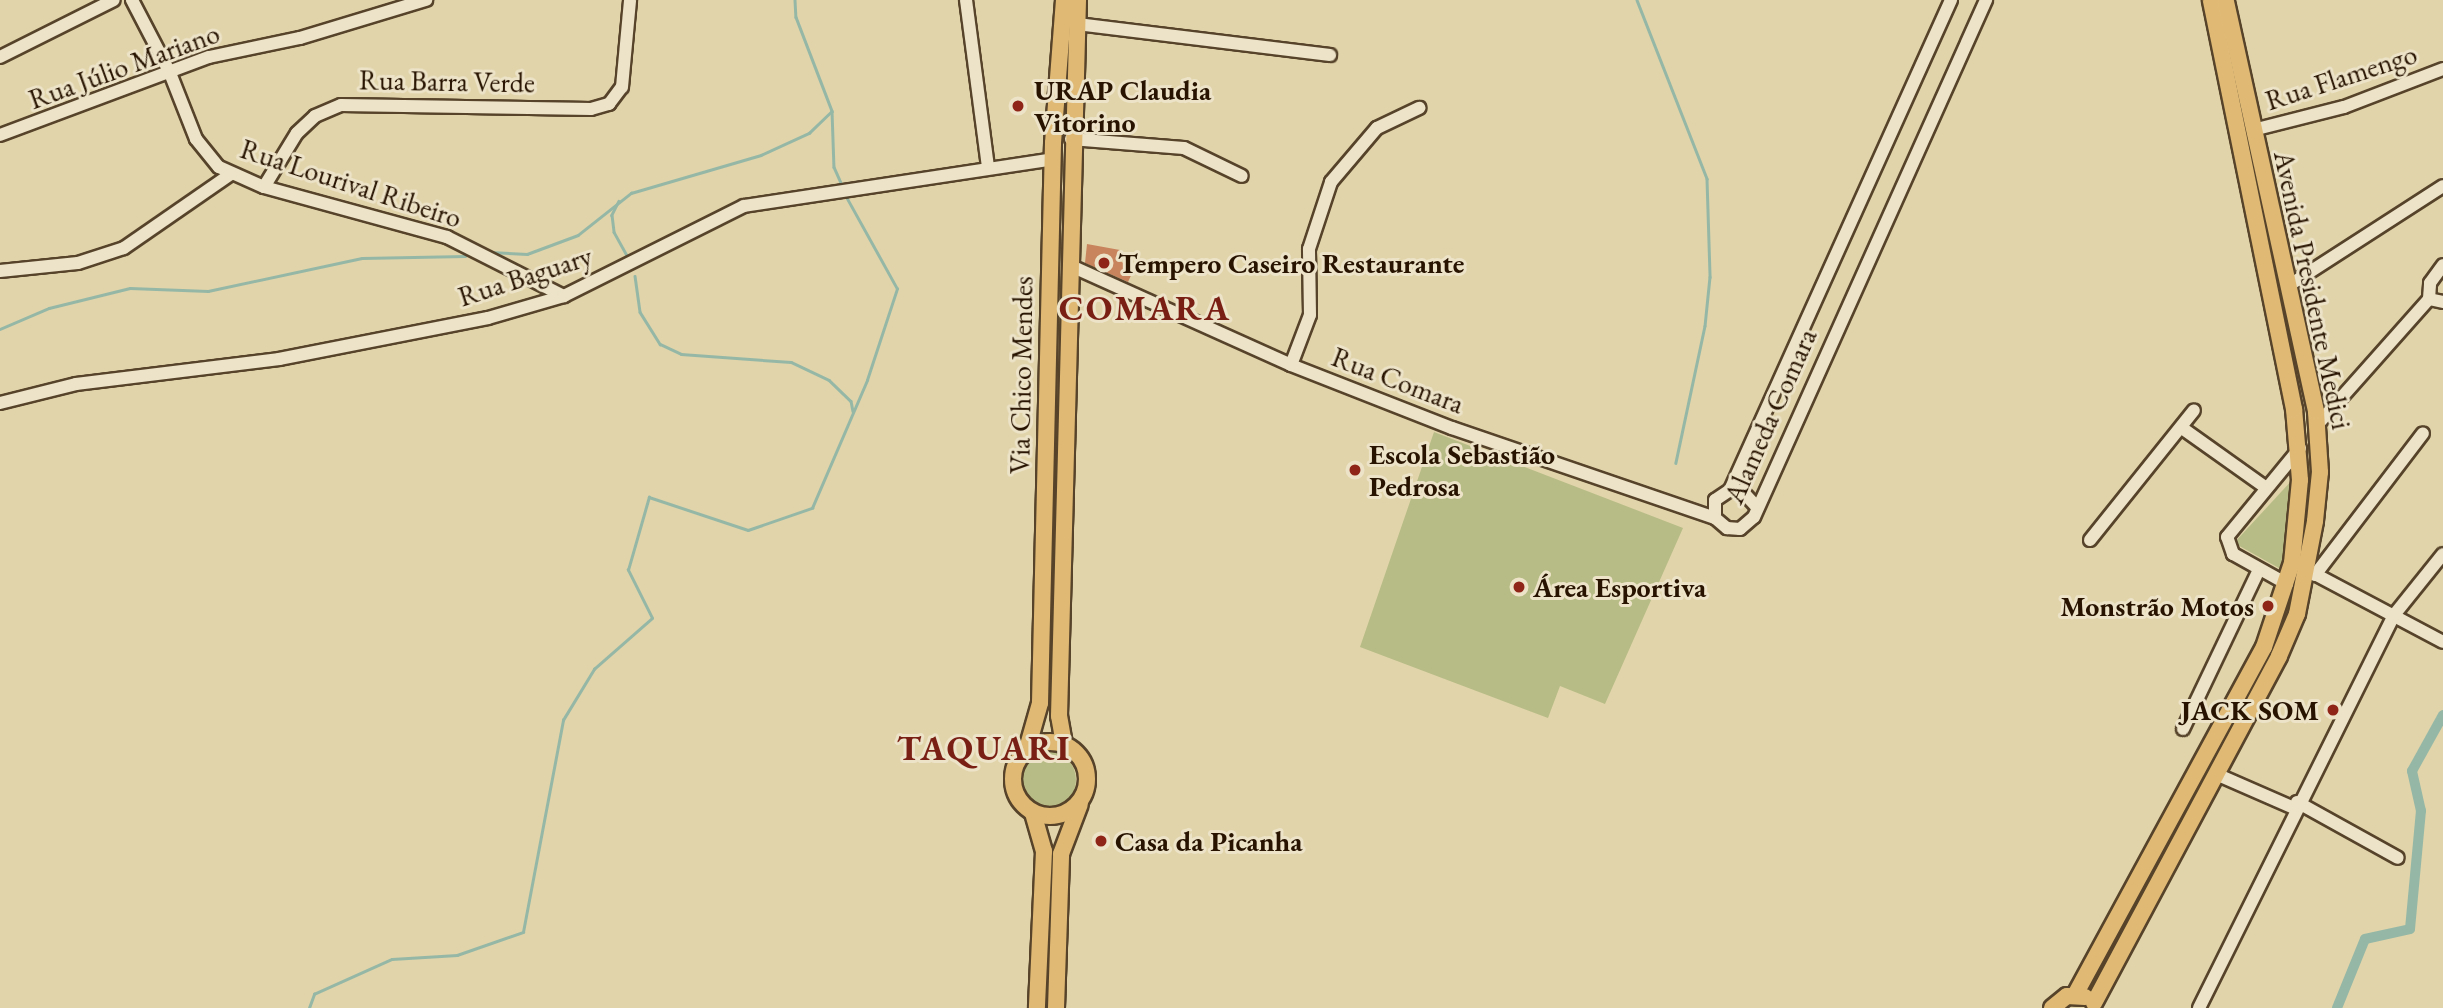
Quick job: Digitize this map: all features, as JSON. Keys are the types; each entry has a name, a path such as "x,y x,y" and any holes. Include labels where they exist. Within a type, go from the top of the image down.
{"main road":[{"name":"Via Chico Mendes","path":"1027,749 1040,703 1053,159 1064,0"},
{"name":"Via Chico Mendes","path":"1064,744 1059,716 1071,267 1071,139 1078,0"},
{"name":"Avenida Presidente Medici","path":"2075,995 2264,647 2287,584 2298,523 2300,448 2211,0"},
{"name":"Avenida Presidente Medici","path":"2095,1006 2279,656 2311,572 2320,472 2318,424 2226,0"},
{"path":"1038,1008 1044,850 1033,813 1014,790 1017,761 1027,749 1039,743 1064,744 1085,765 1084,797 1061,854 1056,1008"},
{"path":"1033,813 1065,814 1084,797"},
{"path":"2052,1008 2075,995 2095,1006"}],"street":[{"path":"0,57 114,0"},
{"name":"Rua Lourival Ribeiro","path":"132,0 170,73 196,139 206,156 231,174 264,187 447,237 564,296"},
{"name":"Rua Júlio Mariano","path":"0,135 209,57 300,38 426,0"},
{"name":"Rua Barra Verde","path":"264,187 297,133 314,116 341,105 584,109 603,107 620,94 629,0"},
{"path":"966,0 988,167"},
{"name":"Alameda Comara","path":"1951,0 1730,490 1716,500 1715,518 1727,528 1740,529 1751,522 1755,505 1986,0"},
{"path":"1077,24 1330,55"},
{"name":"Rua Flamengo","path":"2253,130 2344,107 2443,69"},
{"path":"1291,365 1310,315 1308,261 1331,182 1377,128 1419,108"},
{"path":"1071,139 1184,148 1241,176"},
{"name":"Rua Baguary","path":"0,403 76,384 279,359 488,318 564,296 708,220 744,206 820,192 1053,159"},
{"path":"0,271 78,263 124,248 231,174"},
{"path":"2288,286 2443,187"},
{"path":"2318,424 2429,299 2430,283 2443,265"},
{"name":"Rua Comara","path":"1071,267 1291,365 1452,428 1715,518"},
{"path":"2429,299 2443,302"},
{"path":"2090,540 2194,410"},
{"path":"2182,428 2266,487"},
{"path":"2423,433 2311,572 2443,642"},
{"path":"2287,584 2258,572 2232,554 2227,537 2300,448"},
{"path":"1730,490 1748,494 1755,505"},
{"path":"2199,1008 2295,805 2394,615 2443,554"},
{"path":"2183,729 2258,572"},
{"path":"2216,774 2295,805 2398,858"}],"green space":[{"name":"Área Esportiva","path":"1434,432 1683,528 1605,704 1560,686 1548,718 1360,647"},
{"path":"2294,478 2286,572 2234,543"},
{"path":"1046,750 1063,755 1071,763 1076,780 1071,797 1063,805 1046,810 1029,805 1021,797 1016,780 1021,763 1029,755"}],"building":[{"name":"Tempero Caseiro Restaurante","path":"1087,244 1120,250 1118,260 1134,269 1128,282 1085,263"}],"waterway":[{"path":"795,0 796,17 832,111 834,167 842,185"},
{"path":"1637,0 1707,179 1710,277 1705,326 1676,463"},
{"path":"490,252 527,254 578,235 631,193 761,155 809,133 831,112"},
{"path":"309,1008 314,994 392,959 457,955 523,932 563,720 594,669 652,618 628,570 649,497 748,530 812,508 867,380 897,289 845,195"},
{"path":"619,201 612,215 614,232 629,259"},
{"path":"0,329 49,308 130,288 208,291 362,258 465,256"},
{"path":"635,276 640,312 660,344 681,354 791,362 829,380 851,401 853,411"},
{"path":"2337,1008 2365,939 2410,929 2421,811 2412,771 2443,715"}],"place":[{"name":"URAP Claudia Vitorino","path":"1018,106"},
{"name":"Tempero Caseiro Restaurante","path":"1104,263"},
{"name":"Escola Sebastião Pedrosa","path":"1355,470"},
{"name":"Área Esportiva","path":"1519,587"},
{"name":"Monstrão Motos","path":"2268,606"},
{"name":"JACK SOM","path":"2333,710"},
{"name":"Casa da Picanha","path":"1101,841"}],"district":[{"name":"COMARA","path":"1145,308"},
{"name":"TAQUARI","path":"984,748"}]}
